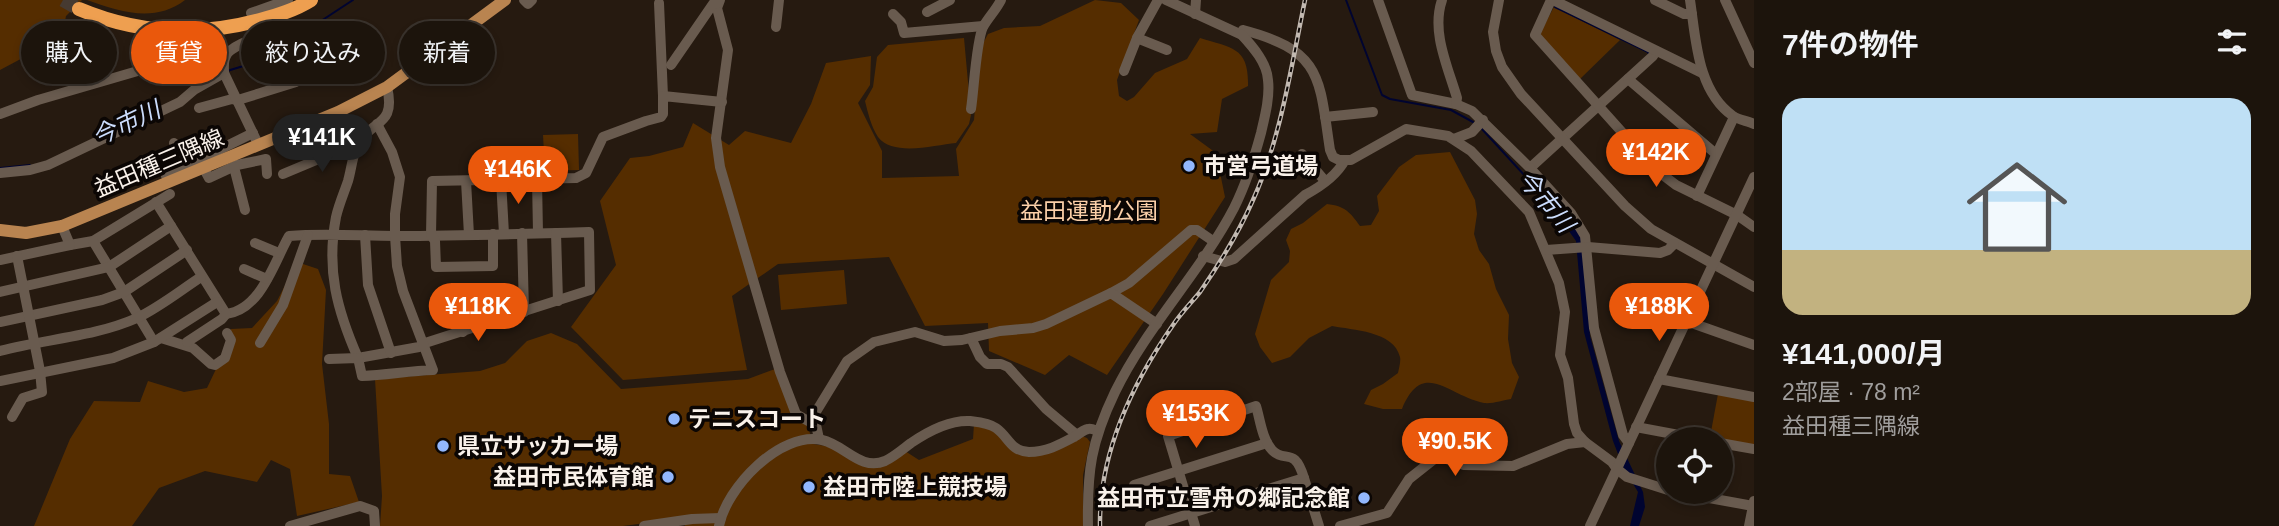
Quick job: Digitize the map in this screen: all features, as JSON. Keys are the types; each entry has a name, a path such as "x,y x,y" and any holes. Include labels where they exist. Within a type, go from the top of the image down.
{"highway":[{"path":"227,26 278,15 311,0"},
{"path":"79,9 131,27"}],"main road":[{"name":"益田種三隅線","path":"0,230 26,233 62,226 203,167 255,139 338,112 387,87 505,0"}],"street":[{"path":"251,13 288,0"},
{"path":"524,0 527,4 532,0"},
{"path":"776,27 779,0"},
{"path":"927,12 950,0"},
{"path":"1124,71 1137,38 1158,0"},
{"path":"1088,526 1090,459 1098,431 1116,389 1233,209 1253,164 1266,104 1266,68 1242,34 1166,0"},
{"path":"1195,13 1196,0"},
{"path":"1378,0 1412,96 1456,104 1472,111 1571,213 1585,236 1582,247 1594,328 1627,445"},
{"path":"1442,0 1439,10 1440,38 1457,98 1456,104"},
{"path":"1499,0 1493,33 1502,67 1521,94 1625,206 1651,229 1754,287"},
{"path":"1702,73 1552,0 1535,35 1655,169 1676,185 1737,215 1754,227"},
{"path":"1655,0 1684,14 1692,14"},
{"path":"1690,0 1702,73 1718,100 1734,117 1754,124"},
{"path":"1725,0 1754,63"},
{"path":"671,65 713,4 719,2"},
{"path":"719,2 716,8 728,50 716,138 720,167 787,392 796,414 815,425"},
{"path":"971,109 979,38 996,2"},
{"path":"501,180 493,266 436,267 435,241 431,236 432,181 576,178 586,173 603,137 661,117 663,96 659,3"},
{"path":"893,14 901,22 904,33 983,26"},
{"path":"227,53 276,30 279,27 278,15"},
{"path":"1242,34 1243,30 1259,34 1280,43 1305,60 1318,79 1333,157 1345,160 1357,157 1406,129 1432,132 1454,139 1471,151 1529,212 1546,250 1564,303 1560,355 1568,378 1574,424 1585,442 1618,466 1627,478 1656,487"},
{"path":"1137,38 1167,50"},
{"path":"1530,168 1656,51"},
{"path":"0,114 131,73"},
{"path":"166,176 255,139 227,79"},
{"path":"1628,79 1716,154"},
{"path":"0,173 48,165 180,102 205,84"},
{"path":"199,108 232,99 238,100 290,84"},
{"path":"377,124 392,152 400,177 395,214 397,266 403,291 433,370 362,376 333,285 334,235 337,214 356,148 367,132 386,116 391,105 387,87"},
{"path":"663,96 722,102"},
{"path":"1325,117 1373,112"},
{"path":"1697,196 1734,117"},
{"path":"1454,139 1473,130 1482,121"},
{"path":"174,143 186,166"},
{"path":"283,174 345,148 356,148"},
{"path":"1302,155 1325,181"},
{"path":"203,167 209,178 234,167 266,159 267,174"},
{"path":"1203,256 1225,262 1234,259 1305,195 1341,167 1345,160"},
{"path":"234,167 245,210"},
{"path":"1590,526 1754,177"},
{"path":"537,180 538,233"},
{"path":"466,181 469,235"},
{"path":"0,260 93,241 170,194"},
{"path":"156,202 226,314"},
{"path":"62,226 70,245"},
{"path":"0,292 109,267 171,226"},
{"path":"819,439 814,415 847,361 866,347 897,335 915,332 944,341 1046,324 1129,283 1191,230 1197,229 1213,241"},
{"path":"187,342 226,314 253,300 289,236 589,232 590,290 408,350 358,358 329,359"},
{"path":"522,233 524,312"},
{"path":"556,233 558,301"},
{"path":"260,343 283,305 309,235"},
{"path":"365,235 368,285 391,353"},
{"path":"93,241 139,317 158,340 193,348 215,365 225,358 231,340 227,333"},
{"path":"255,243 279,254"},
{"path":"1546,250 1582,247 1660,253 1674,244"},
{"path":"0,321 102,300 124,292 187,250"},
{"path":"12,417 23,398 42,392 35,342 17,256"},
{"path":"244,269 267,279"},
{"path":"0,351 106,329 139,317 201,277"},
{"path":"1111,293 1157,324"},
{"path":"453,300 463,332"},
{"path":"0,381 113,358 158,340 217,302"},
{"path":"1686,321 1754,345"},
{"path":"971,338 986,364 1008,367 1046,409 1077,435"},
{"path":"1659,379 1754,397"},
{"path":"1195,526 1168,436 1256,406 1267,443 1275,453 1294,459 1300,465 1319,526"},
{"path":"644,526 692,519 720,522 733,496 754,468 768,456 781,447 819,439 834,444 860,462 874,464 885,461 913,441 950,422 972,421 996,428 1013,448 1024,452 1057,446 1087,429 1098,431"},
{"path":"1636,427 1656,431"},
{"path":"1340,526 1374,521 1387,513 1409,479 1438,456 1464,465 1513,466 1567,444 1585,442"},
{"path":"1134,485 1267,443"},
{"path":"1733,445 1754,449"},
{"path":"1150,526 1304,478"},
{"path":"1733,500 1753,503 1749,526"},
{"path":"290,526 360,506 374,511 375,526"}],"green space":[{"path":"0,0 82,0 66,16 65,21 21,21 21,59 0,70"},
{"path":"87,0 185,0 162,11 137,13"},
{"name":"益田運動公園","path":"1095,0 1121,3 1139,20 1117,80 1119,96 1127,101 1134,97 1155,73 1187,59 1200,38 1236,51 1242,56 1248,73 1248,86 1222,99 1217,132 1190,134 1216,153 1225,197 1107,375 1069,355 1045,375 989,351 988,323 925,326 889,257 778,264 732,296 747,370 623,380 571,327 616,265 600,201 630,158 683,147 693,123 729,145 745,131 791,143 811,104 826,63 871,56 870,85 858,103 882,151 882,178 959,176 956,149 974,120 980,49 988,34 1004,28 1040,26"},
{"path":"1554,7 1620,40 1580,79 1539,35"},
{"path":"964,38 971,115 969,124 956,143 904,148 885,143 873,128 865,101 873,87 877,57 888,45"},
{"path":"578,134 579,170 545,171 543,135"},
{"path":"1450,152 1475,200 1477,214 1474,234 1509,315 1508,339 1512,363 1519,377 1511,399 1484,403 1428,383 1419,386 1410,394 1402,409 1383,409 1364,404 1371,390 1398,373 1400,357 1396,348 1381,337 1332,326 1309,338 1290,357 1272,363 1260,347 1255,334 1271,280 1289,262 1290,251 1286,240 1291,229 1327,204 1346,210 1360,226 1371,225 1379,211 1377,196 1399,167 1416,155"},
{"path":"297,262 318,269 326,290 322,364 329,424 329,474 350,476 359,502 297,516 290,469 271,460 257,482 205,471 159,488 132,526 34,526 70,439 94,401 140,402 148,381 184,392 207,388 226,348 231,329 252,328 277,301"},
{"path":"844,270 847,304 781,310 778,275"},
{"path":"551,333 577,344 621,389 748,379 775,369 807,423 813,444 832,447 874,466 905,451 919,460 973,439 974,424 994,430 1024,454 1082,436 1090,442 1083,475 1083,526 685,526 683,518 623,526 380,526 382,496 375,379 480,371 505,363 527,341"},
{"path":"1718,394 1754,401 1754,445 1733,441 1733,427 1712,427"}],"water":[{"path":"1570,220 1580,233 1585,258 1590,336 1619,441 1643,492 1645,507 1639,526 1630,526 1638,492 1623,467 1613,441 1584,332 1576,241 1566,227"}],"waterway":[{"name":"今市川","path":"227,71 285,50 353,0"},
{"name":"今市川","path":"1346,0 1382,95 1390,99 1451,110 1473,122"},
{"path":"1555,7 1648,52 1649,55"},
{"name":"今市川","path":"1481,128 1569,224"},
{"name":"今市川","path":"0,168 30,165"}],"tunnel":[{"path":"63,0 79,9"}],"railway":[{"path":"1100,526 1105,472 1121,420 1132,395 1158,348 1200,292 1229,247 1263,176 1284,102 1305,0"}],"place":[{"name":"市営弓道場","path":"1189,166"},
{"name":"テニスコート","path":"674,419"},
{"name":"県立サッカー場","path":"443,446"},
{"name":"益田市民体育館","path":"668,477"},
{"name":"益田市陸上競技場","path":"809,487"},
{"name":"益田市立雪舟の郷記念館","path":"1364,498"}]}
